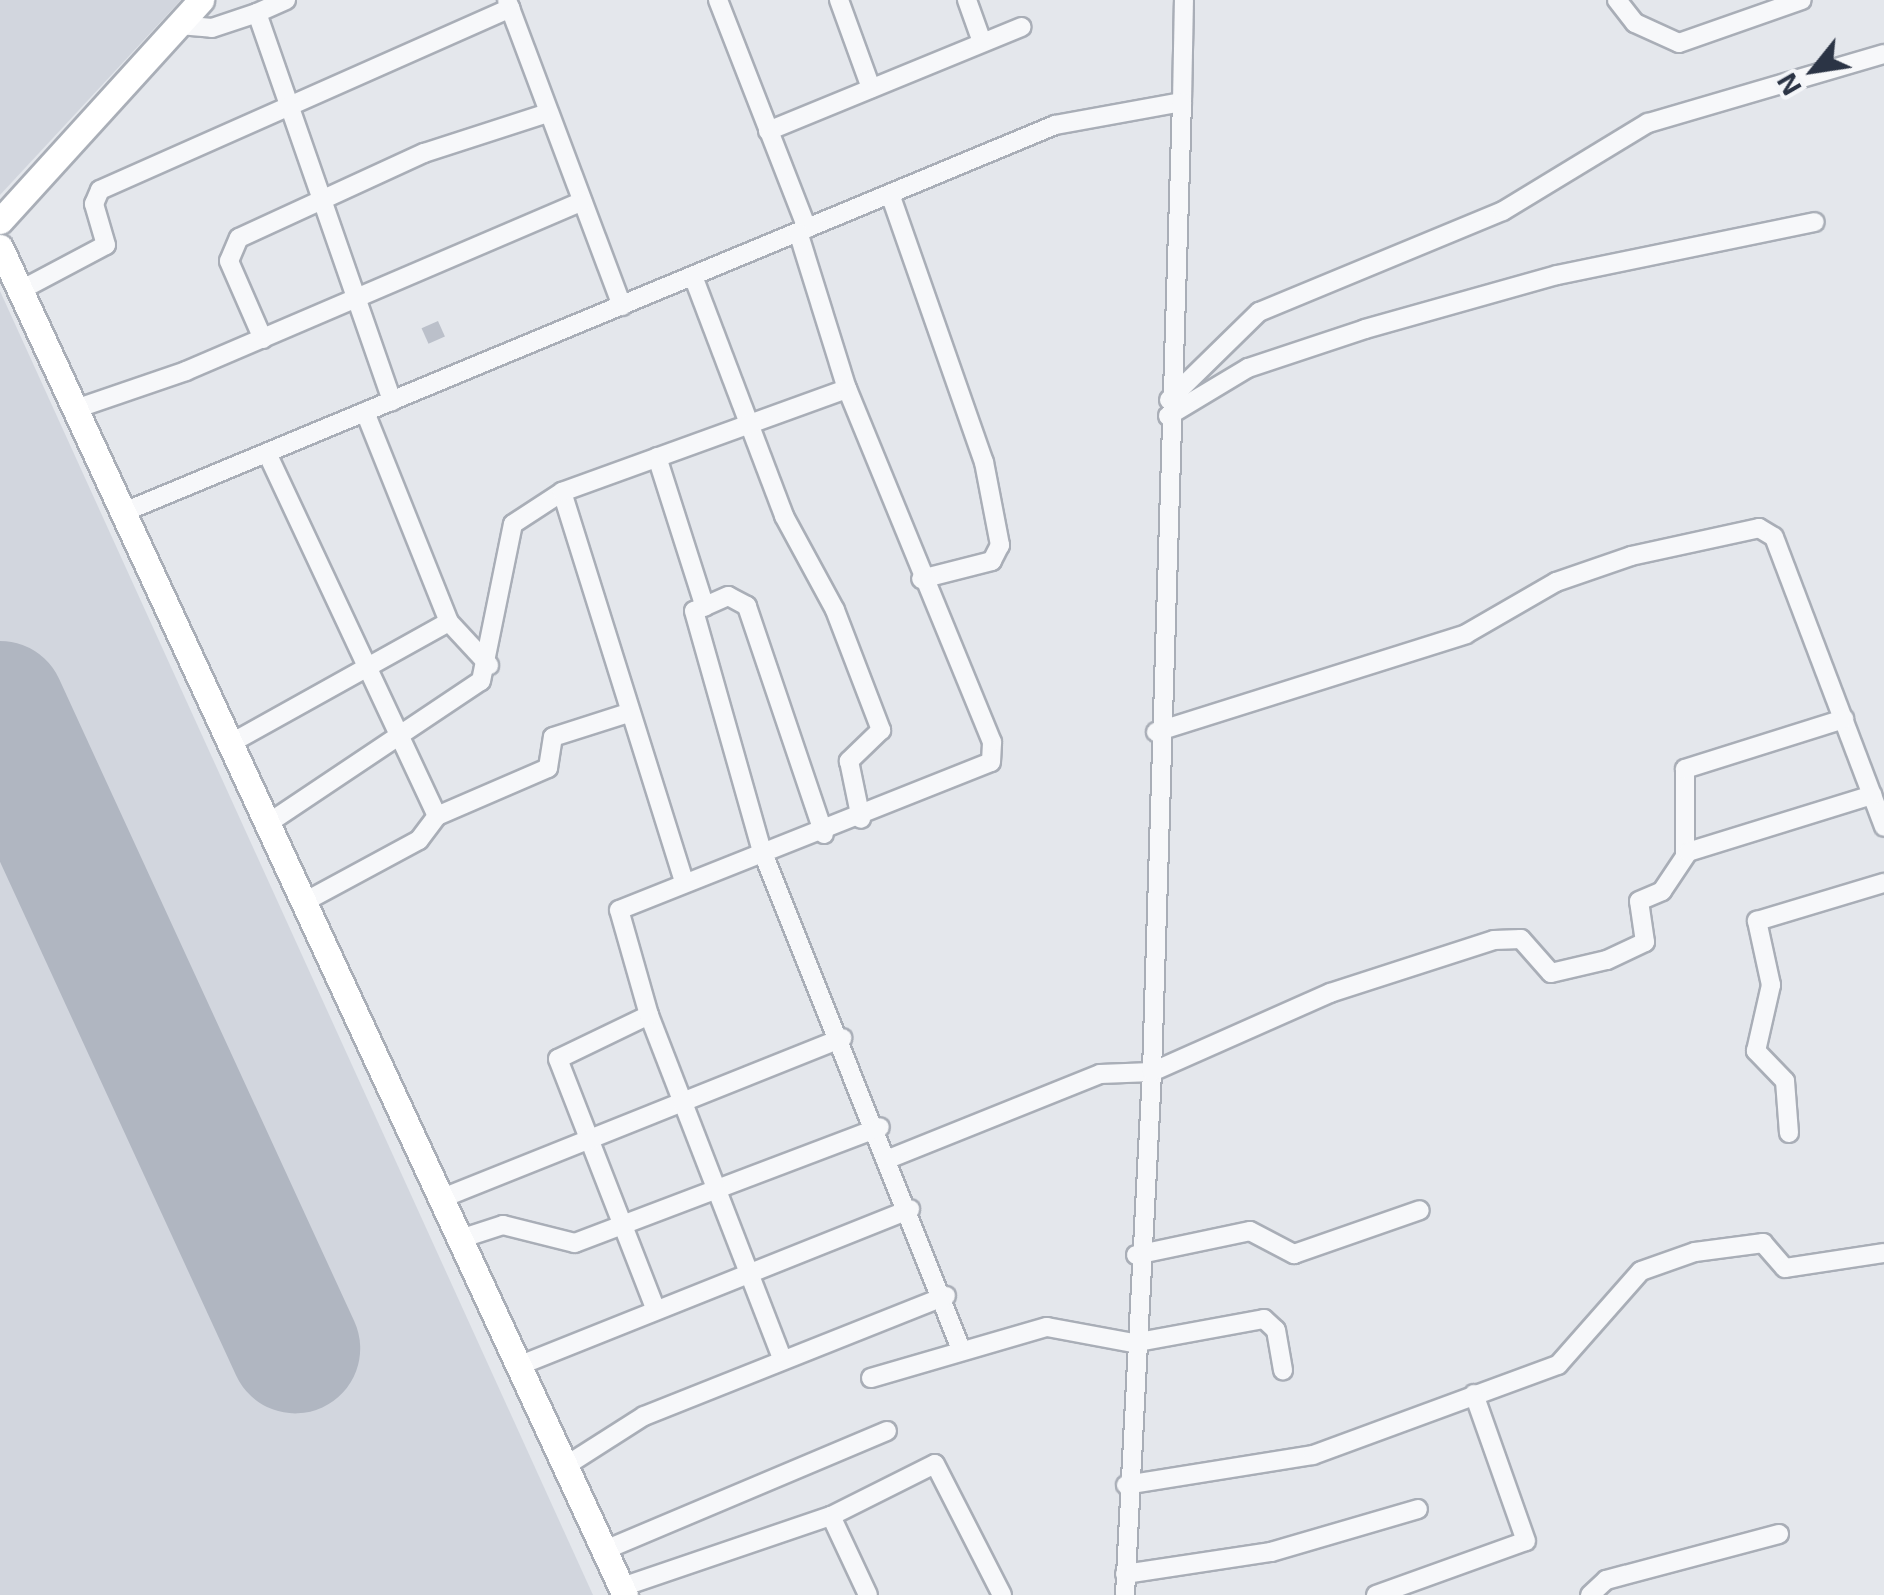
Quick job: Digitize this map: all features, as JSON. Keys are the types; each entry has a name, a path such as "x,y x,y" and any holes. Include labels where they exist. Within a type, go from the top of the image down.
{"street":[{"path":"0,221 202,0"},
{"path":"179,25 212,28 286,0"},
{"path":"718,0 802,230 848,389 920,579 994,752 986,766 861,819 824,834 761,848 683,878 619,910 649,1016 689,1106 714,1183 782,1358"},
{"path":"840,0 871,88"},
{"path":"967,0 982,42"},
{"path":"1125,1595 1136,1254 1152,1072 1156,732 1184,0"},
{"path":"1616,0 1635,23 1679,42 1802,0"},
{"path":"21,290 106,245 95,194 508,4 622,306"},
{"path":"256,13 392,401"},
{"path":"768,131 1022,27"},
{"path":"1169,408 1259,312 1503,211 1648,123 1884,54"},
{"path":"124,512 1055,125 1182,102"},
{"path":"263,339 229,260 232,244 424,153 548,113"},
{"path":"890,194 984,462 1000,544 992,561 920,579"},
{"path":"78,408 263,339 582,201"},
{"path":"1169,408 1248,368 1365,329 1557,275 1815,222"},
{"path":"0,247 268,824 308,900 523,1364 623,1591 831,1516 938,1465 1002,1595"},
{"path":"693,276 750,422 881,730 848,760 861,819"},
{"path":"268,824 404,740 490,664 513,524 562,492 848,389"},
{"path":"365,412 449,622 490,664"},
{"path":"267,453 437,816"},
{"path":"657,457 705,606"},
{"path":"562,492 625,714 683,878"},
{"path":"1156,732 1466,634 1556,582 1632,556 1759,528 1774,537 1884,827"},
{"path":"824,834 747,606 733,596 705,606 691,623 761,848 880,1126 946,1296 962,1349"},
{"path":"233,742 449,622"},
{"path":"308,900 419,840 437,816 548,768 553,737 625,714"},
{"path":"891,1158 1100,1074 1152,1072 1330,993 1494,940 1521,939 1543,968 1560,974 1638,948 1640,902 1662,891 1684,854 1685,769 1844,719"},
{"path":"1684,854 1872,795"},
{"path":"1789,1133 1785,1081 1756,1050 1770,985 1757,921 1884,883"},
{"path":"649,1016 560,1054 656,1310"},
{"path":"445,1198 591,1138 689,1106 842,1038"},
{"path":"463,1238 503,1226 558,1245 624,1224 714,1183 880,1126"},
{"path":"523,1364 750,1269 910,1209"},
{"path":"1136,1254 1250,1231 1294,1254 1420,1210"},
{"path":"1126,1484 1312,1455 1558,1364 1630,1280 1656,1265 1762,1243 1785,1268 1884,1253"},
{"path":"566,1465 644,1416 946,1296"},
{"path":"871,1378 1048,1327 1133,1343 1269,1320 1283,1370"},
{"path":"1376,1595 1526,1541 1474,1394"},
{"path":"605,1550 887,1431"},
{"path":"1125,1574 1271,1552 1418,1509"},
{"path":"831,1516 868,1595"},
{"path":"1590,1595 1606,1580 1779,1534"}],"shaded area":[{"path":"0,0 181,0 0,195"},
{"path":"0,291 593,1595 0,1595"}],"building":[{"path":"438,321 445,337 428,344 422,328"}],"runway":[{"path":"0,706 295,1348"}]}
